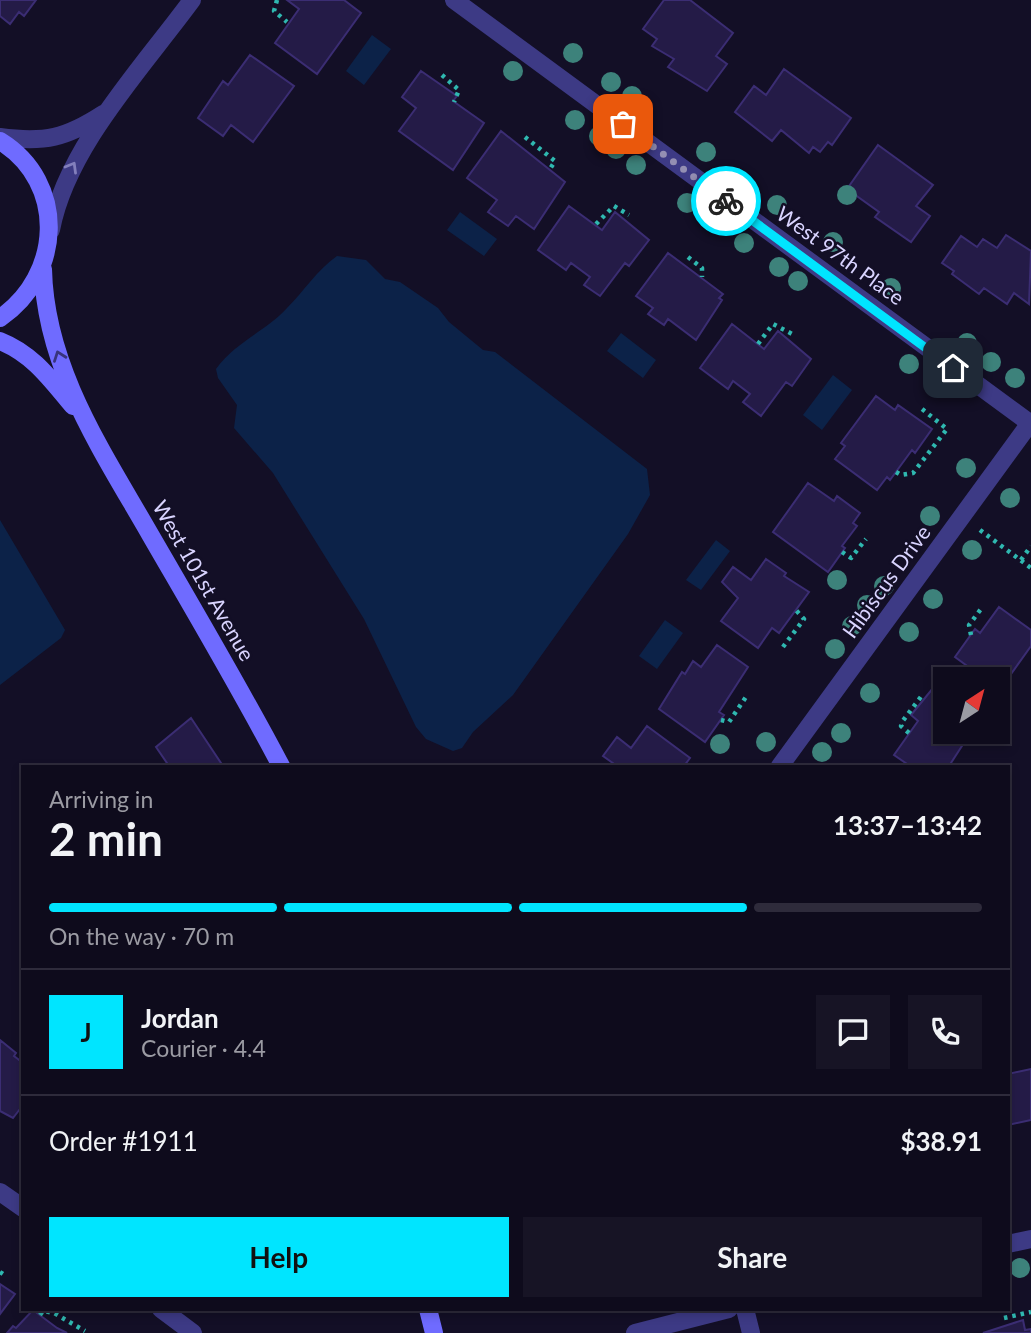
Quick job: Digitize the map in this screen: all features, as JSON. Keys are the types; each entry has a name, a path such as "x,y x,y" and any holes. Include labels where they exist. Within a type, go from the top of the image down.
{"street":[{"path":"0,318 24,298 43,269 55,207 68,172 192,0"},
{"name":"West 97th Place","path":"454,0 1030,424"},
{"path":"0,139 41,141 55,138 112,108"},
{"path":"0,139 18,154 39,182 49,215 50,231"},
{"name":"West 101st Avenue","path":"43,269 44,299 50,333 84,419 280,765"},
{"name":"West 101st Avenue","path":"0,341 21,350 36,362 84,419"},
{"name":"Hibiscus Drive","path":"781,765 1030,424"},
{"path":"0,1192 21,1207"},
{"path":"1010,1244 1031,1239"},
{"path":"163,1311 193,1333"},
{"path":"428,1311 434,1333"},
{"path":"635,1333 721,1311"},
{"path":"746,1311 751,1333"}],"path":[{"path":"277,0 274,11 287,22"},
{"path":"442,75 459,90 454,102"},
{"path":"525,137 555,161 550,169"},
{"path":"596,224 614,206 629,215"},
{"path":"688,257 702,268 702,277"},
{"path":"758,344 773,324 796,336"},
{"path":"896,472 901,475 913,473 947,429 922,409"},
{"path":"962,517 1031,568"},
{"path":"842,552 851,558 866,539"},
{"path":"1020,560 1031,546"},
{"path":"783,647 804,619 794,608"},
{"path":"971,635 969,625 981,609"},
{"path":"720,720 729,722 748,694"},
{"path":"909,733 901,726 902,722 923,694"},
{"path":"0,1272 6,1276"},
{"path":"40,1315 43,1311 54,1312 85,1331"},
{"path":"1004,1318 1031,1312"}],"water":[{"path":"372,35 391,49 364,85 346,71"},
{"path":"460,212 497,239 484,256 447,230"},
{"path":"337,256 366,260 385,279 400,282 438,308 449,322 483,350 495,352 647,469 650,495 628,534 513,695 473,732 462,748 453,751 426,739 416,727 364,619 273,473 234,428 237,405 218,378 216,369 224,360 278,316"},
{"path":"621,333 656,360 643,378 607,351"},
{"path":"833,375 852,390 822,430 803,415"},
{"path":"0,520 65,630 61,638 0,685"},
{"path":"716,540 730,551 701,590 686,580"},
{"path":"665,620 683,633 657,669 639,656"}],"building":[{"path":"0,0 36,0 24,16 19,12 10,24 0,16"},
{"path":"287,0 344,0 361,13 317,74 275,43 299,9"},
{"path":"664,0 690,0 733,33 716,56 727,64 707,91 668,67 674,59 652,46 657,39 643,29"},
{"path":"250,55 294,86 253,142 231,125 223,136 198,118 223,81 228,85"},
{"path":"784,69 851,118 832,145 828,142 820,152 813,147 809,153 781,130 772,141 735,112 754,86 766,95"},
{"path":"421,71 457,96 453,101 484,123 453,170 399,131 416,108 402,97"},
{"path":"501,131 565,182 534,229 516,216 508,226 488,212 497,200 467,178"},
{"path":"878,145 933,185 916,206 930,216 911,242 875,217 879,212 847,189"},
{"path":"569,206 602,230 615,212 649,240 629,266 625,263 600,296 584,285 590,277 571,263 566,270 538,250"},
{"path":"1006,235 1031,251 1029,304 1014,293 1007,304 984,288 979,294 942,263 961,236 977,247 983,239 997,248"},
{"path":"668,253 723,294 719,298 722,300 696,340 668,319 664,325 648,314 653,308 636,296"},
{"path":"732,324 764,349 778,331 811,359 792,386 786,382 761,416 743,402 750,394 733,381 728,389 700,368"},
{"path":"876,396 895,410 898,405 932,429 915,453 912,450 890,480 887,477 877,490 835,459 845,446 841,443"},
{"path":"808,483 834,501 837,496 860,513 853,523 857,526 828,572 773,532"},
{"path":"766,559 786,573 784,576 809,592 779,633 772,628 758,648 721,621 738,598 722,582 733,567 751,580"},
{"path":"999,607 1031,630 1031,646 1010,675 1010,667 969,667 955,657 975,629 980,633"},
{"path":"717,645 748,667 719,712 724,715 705,742 659,709 682,672 685,674 693,661 701,667"},
{"path":"933,688 933,744 963,744 950,765 909,765 894,755 918,721 911,715"},
{"path":"191,718 222,765 168,765 156,747"},
{"path":"647,726 690,758 685,765 616,765 603,756 617,737 631,748"},
{"path":"0,1040 16,1053 14,1056 21,1061 21,1108 13,1118 0,1111"},
{"path":"1031,1069 1031,1120 1010,1125 1010,1074"},
{"path":"0,1284 15,1294 0,1314"},
{"path":"34,1311 67,1333 7,1333 13,1326 16,1328"},
{"path":"1023,1320 1025,1330 1031,1329 1031,1333 983,1333"}],"way so far":[{"path":"623,124 726,201"}],"route":[{"path":"726,201 953,368"}]}
